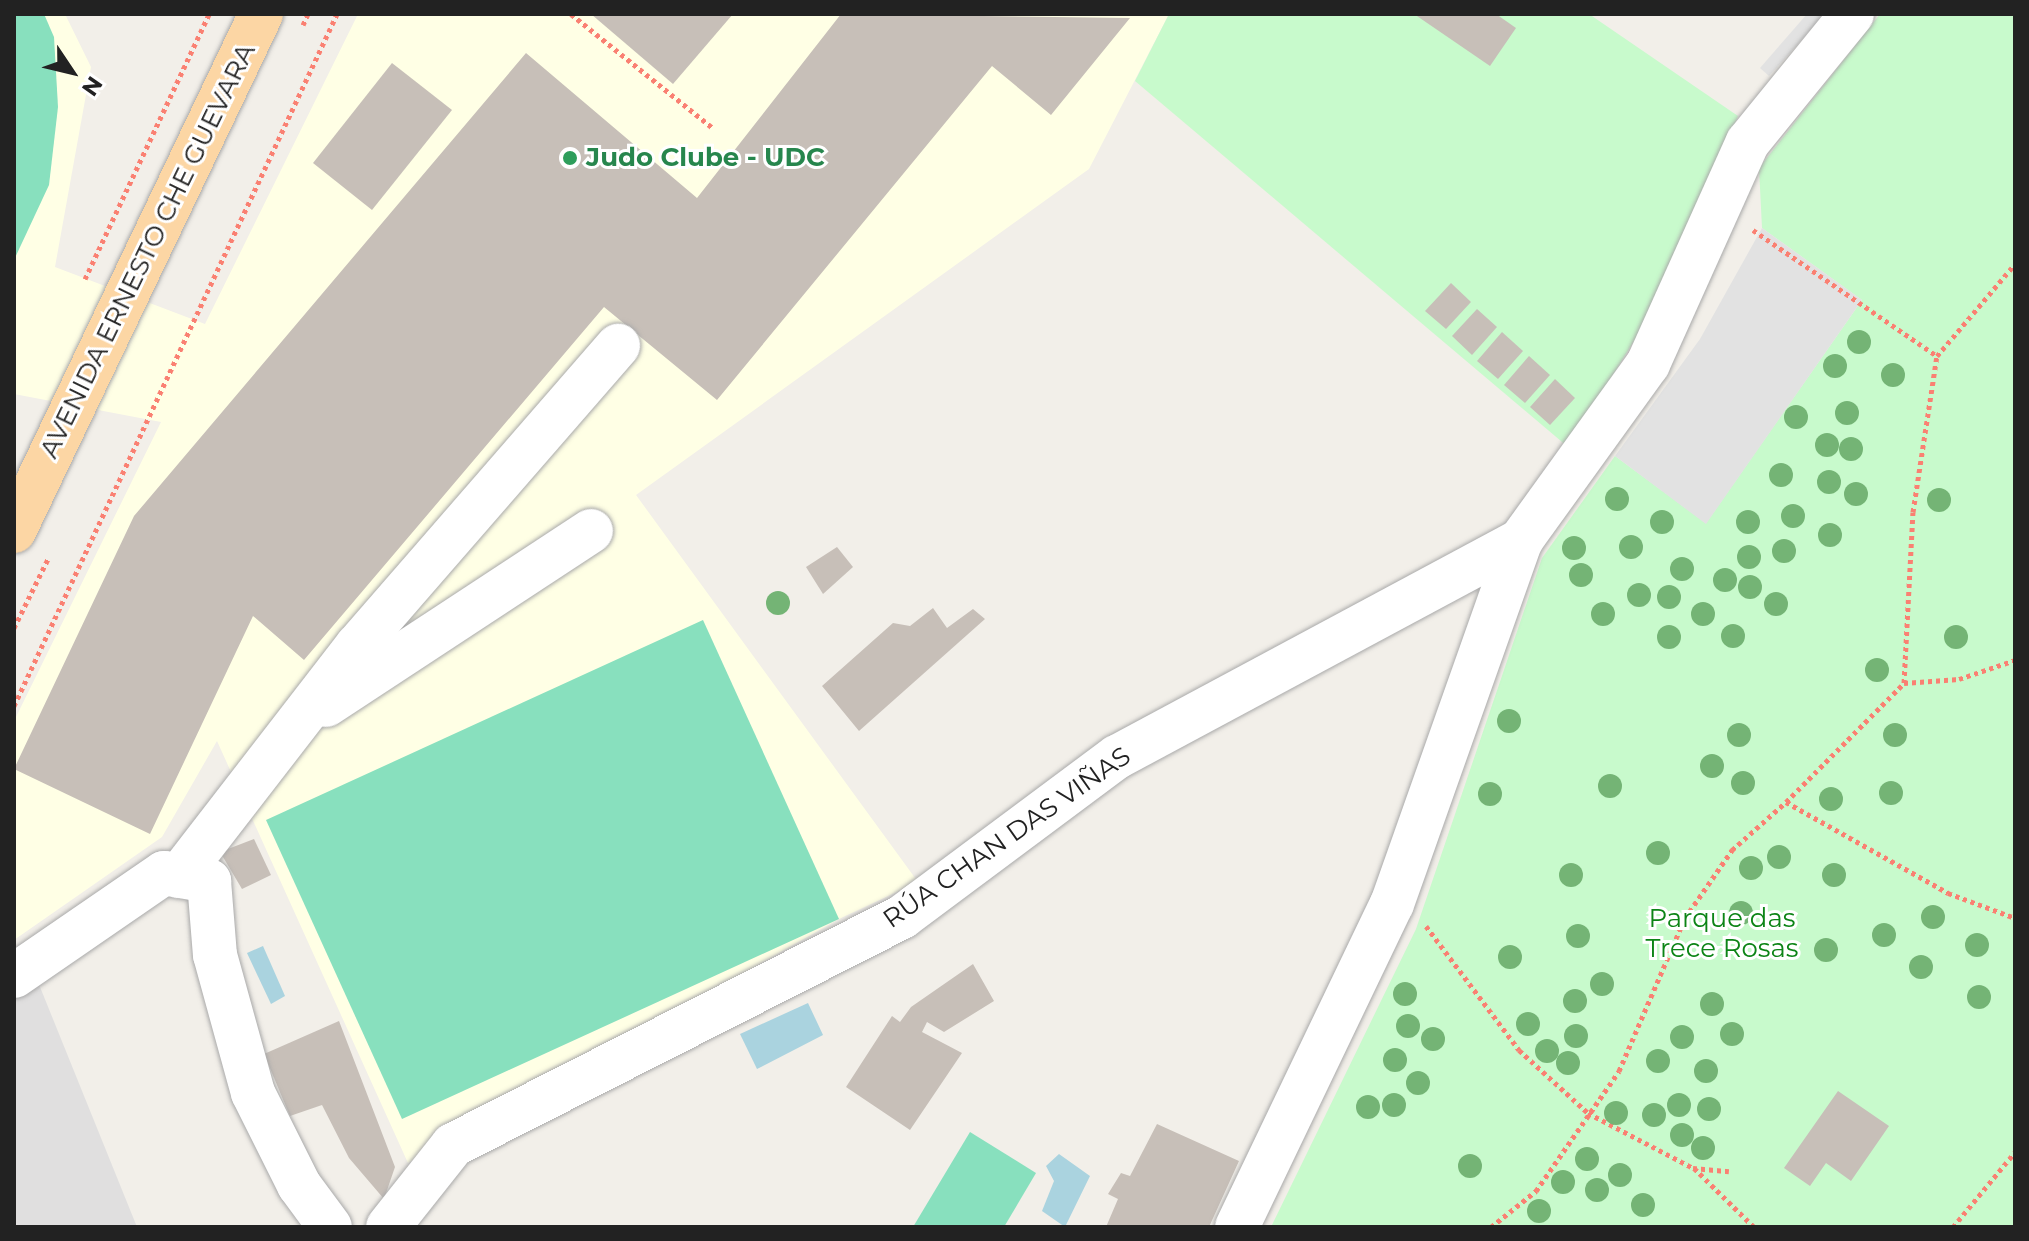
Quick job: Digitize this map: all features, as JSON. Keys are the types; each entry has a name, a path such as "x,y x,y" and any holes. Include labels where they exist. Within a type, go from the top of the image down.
{"main road":[{"name":"AVENIDA ERNESTO CHE GUEVARA","path":"14,531 261,14"}],"street":[{"path":"1237,1227 1392,904 1521,540 1620,433 1748,142 1852,14"},
{"path":"179,876 292,727 618,346"},
{"path":"292,727 591,531"},
{"name":"RÚA CHAN DAS VIÑAS","path":"388,1227 453,1145 902,917 1117,757 1521,540"},
{"path":"14,976 124,897 164,873 209,881 215,955 253,1093 299,1185 330,1227"}],"path":[{"path":"80,289 209,14"},
{"path":"14,706 337,14"},
{"path":"571,14 713,128"},
{"path":"1719,207 1937,356"},
{"path":"1904,683 1913,512 1937,356 2015,264"},
{"path":"1491,1227 1536,1191 1619,1071 1685,918 1732,850 1786,802 1904,683 1959,679 2015,660"},
{"path":"1786,802 1948,893 2015,918"},
{"path":"1392,904 1428,927 1519,1050 1588,1113 1693,1168 1754,1227"},
{"path":"1953,1227 2015,1152"},
{"path":"1693,1168 1729,1171"}],"shaded area":[{"path":"14,14 65,14 91,67 55,267 205,324 358,14 1169,14 1089,169 636,495 918,882 839,919 408,1163 217,741 162,837 14,940 14,721 161,422 14,394"},
{"path":"1807,14 1825,14 1769,76 1760,68"},
{"path":"1762,228 1862,300 1706,524 1615,456 1700,339"},
{"path":"38,982 137,1227 14,1227 14,998"}],"green space":[{"path":"14,14 44,14 54,37 58,107 49,185 14,260"},
{"path":"1169,14 1589,14 1738,116 1662,296 1568,447 1135,81"},
{"name":"Parque das Trece Rosas","path":"1880,14 2015,14 2015,1227 1271,1227 1416,929 1542,558 1615,456 1706,523 1862,300 1762,228 1759,168"},
{"path":"703,620 839,919 402,1119 266,820"},
{"path":"970,1132 1036,1173 1004,1227 913,1227"}],"water":[{"path":"263,946 285,996 271,1004 247,953"},
{"path":"808,1003 823,1035 757,1069 740,1034"},
{"path":"1059,1154 1090,1176 1065,1227 1042,1211 1054,1181 1046,1166"}],"building":[{"path":"591,14 733,14 673,84"},
{"path":"841,14 1130,18 1051,115 992,66 717,400 604,307 304,660 253,616 150,834 14,769 134,516 526,53 697,198"},
{"path":"1414,14 1496,14 1516,28 1490,66"},
{"path":"392,63 452,110 372,210 313,163"},
{"path":"1451,283 1471,302 1446,329 1425,311"},
{"path":"1477,309 1497,327 1472,355 1452,336"},
{"path":"1502,332 1523,351 1498,379 1477,361"},
{"path":"1529,356 1550,375 1525,403 1504,385"},
{"path":"1555,379 1575,398 1550,425 1530,407"},
{"path":"837,547 853,567 823,594 806,567"},
{"path":"933,608 947,628 973,609 985,619 859,731 822,686 893,623 910,626"},
{"path":"254,839 271,875 242,889 220,852"},
{"path":"973,964 994,1001 944,1032 927,1022 922,1032 962,1053 910,1130 846,1087 892,1016 900,1022 911,1007"},
{"path":"339,1021 395,1167 384,1199 349,1158 322,1105 290,1116 264,1054"},
{"path":"1838,1091 1889,1126 1851,1181 1826,1163 1810,1186 1784,1168"},
{"path":"1157,1124 1239,1161 1209,1227 1106,1227 1118,1199 1108,1194 1121,1173 1130,1176"}],"place":[{"name":"Judo Clube - UDC","path":"570,158"}]}
